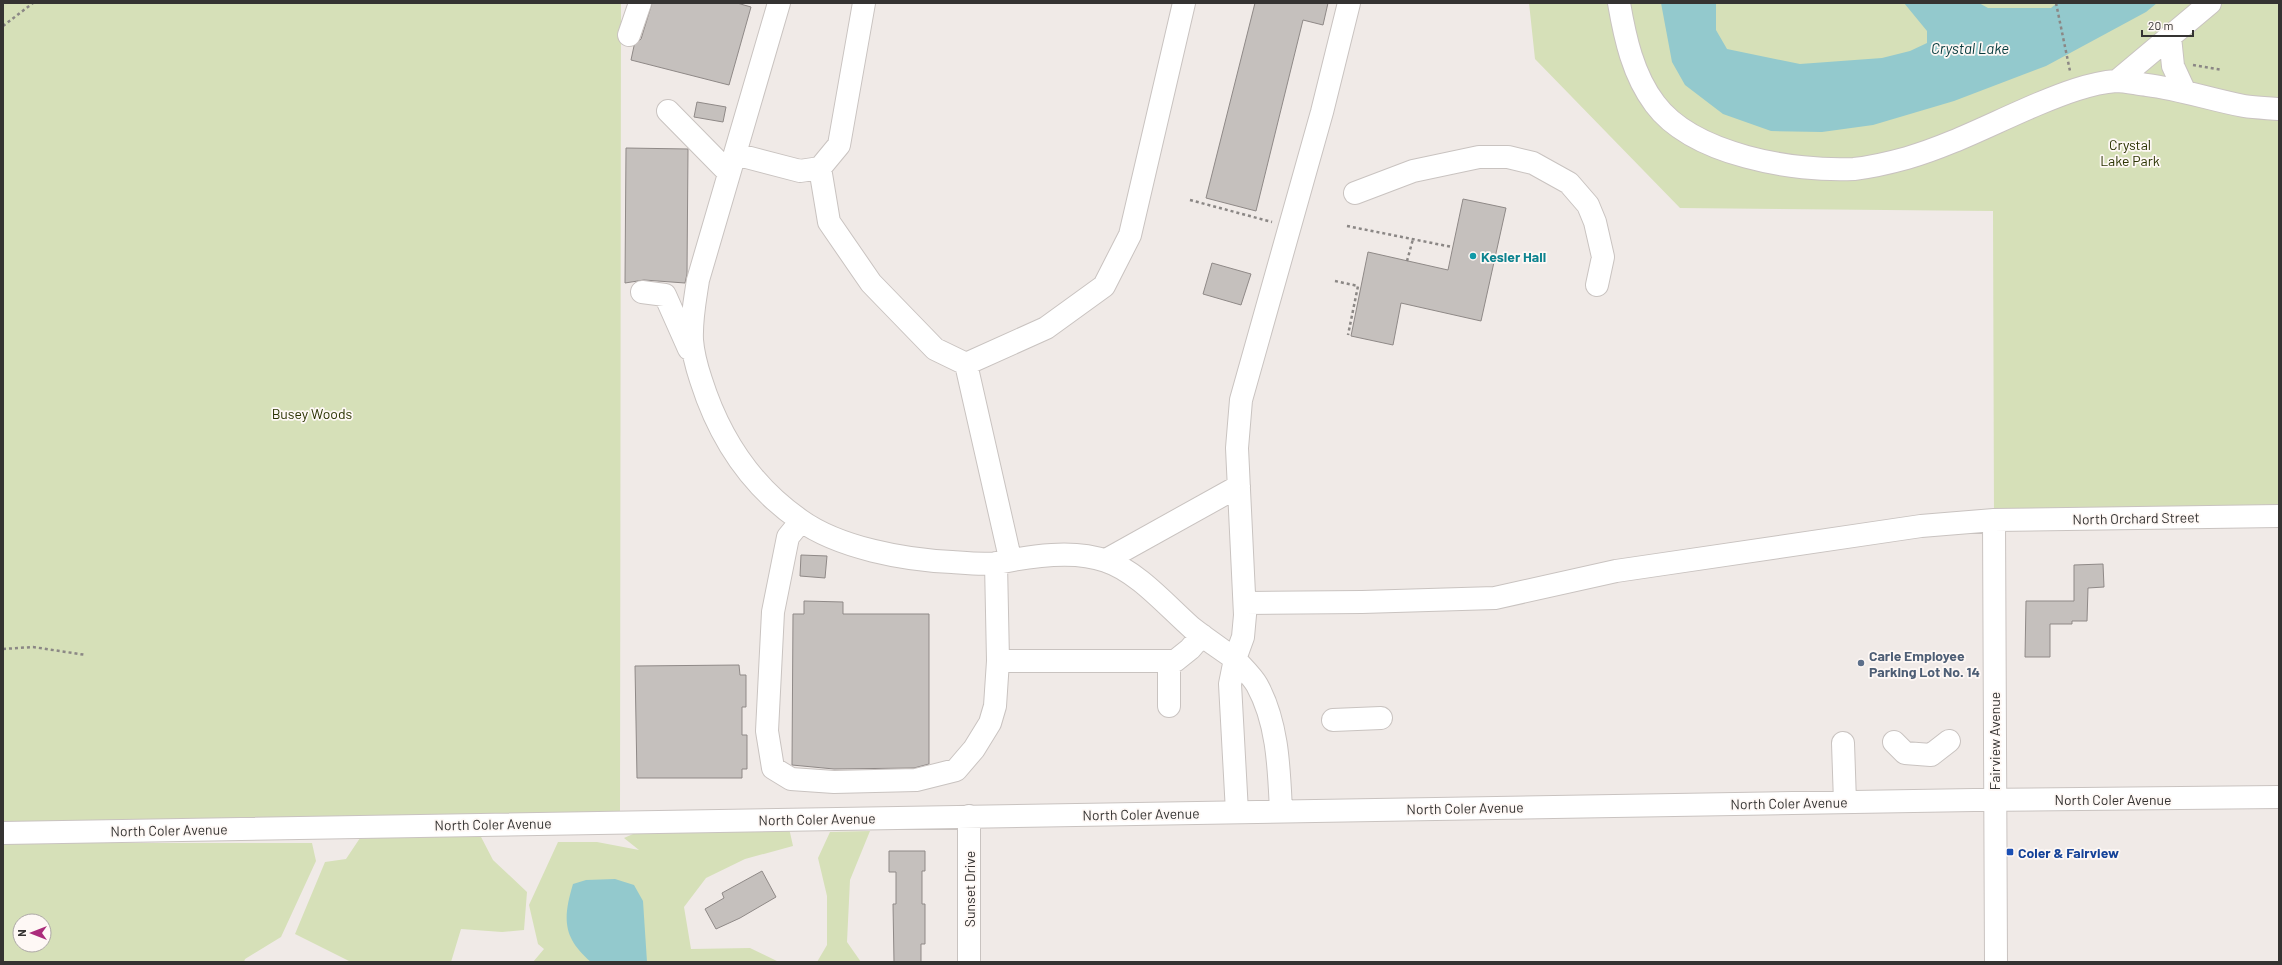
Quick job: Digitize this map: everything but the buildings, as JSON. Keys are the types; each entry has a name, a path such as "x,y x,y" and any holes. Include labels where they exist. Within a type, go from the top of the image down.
{"street":[{"path":"630,34 640,3"},
{"path":"778,3 698,280 692,323 692,342 699,372 708,402 724,436 738,458 765,490 801,521 847,543 874,552 949,562 1003,561 1057,555 1086,556 1106,560 1130,574 1202,635 1235,659 1257,684 1272,721 1279,761 1281,811"},
{"path":"668,111 732,163 800,171 820,168 839,145 864,3"},
{"path":"966,364 1046,328 1104,286 1130,234 1184,3"},
{"path":"1237,812 1230,684 1235,659 1243,637 1245,602 1237,448 1241,400 1290,227 1349,3"},
{"path":"1619,3 1628,49 1640,79 1654,103 1663,114 1682,129 1709,143 1743,156 1777,163 1825,169 1854,169 1880,165 1942,146 2061,95 2117,81 2185,92 2246,106 2279,109"},
{"path":"2117,81 2210,3"},
{"path":"2170,36 2173,62 2185,92"},
{"path":"1355,193 1413,171 1479,157 1508,157 1533,163 1569,183 1588,206 1595,222 1603,257 1597,285"},
{"path":"820,168 829,222 871,283 936,349 966,364"},
{"path":"642,292 665,295 698,280"},
{"path":"665,295 699,372"},
{"path":"801,521 788,537 773,612 767,731 773,768 791,779 834,782 916,780 956,770 974,749 990,723 995,706 1003,561 966,364"},
{"path":"1106,560 1239,486"},
{"name":"North Orchard Street","path":"1245,602 1367,602 1494,598 1633,569 1895,529 1994,520 2279,516"},
{"name":"Fairview Avenue","path":"1994,520 1996,962"},
{"path":"998,661 1176,661 1190,650 1202,635"},
{"path":"1169,661 1169,706"},
{"path":"1333,720 1381,718"},
{"path":"1894,742 1905,753 1931,755 1950,741"},
{"path":"1843,743 1845,802"},
{"name":"North Coler Avenue","path":"3,833 1995,799 2279,797"},
{"name":"Sunset Drive","path":"969,816 969,962"}],"path":[{"path":"3,26 34,3"},
{"path":"2056,3 2070,70"},
{"path":"2173,62 2222,70"},
{"path":"1190,200 1290,227"},
{"path":"1348,226 1452,247"},
{"path":"1407,261 1413,239"},
{"path":"1335,281 1358,286 1348,335"},
{"path":"3,649 33,647 86,655"}],"green space":[{"name":"Busey Woods","path":"3,3 621,3 620,822 3,833"},
{"name":"Crystal Lake Park","path":"1529,3 2279,3 2279,510 1994,520 1993,211 1680,208 1535,59"},
{"path":"789,828 793,846 745,859 706,878 684,907 691,949 750,948 779,962 533,962 544,949 538,944 529,905 558,842 597,842 639,850 624,838 642,830"},
{"path":"870,831 850,880 847,942 861,962 817,962 827,945 827,896 818,858 830,832"},
{"path":"364,832 479,833 493,860 527,892 524,930 502,932 461,929 451,962 351,962 295,934 325,862 346,859"},
{"path":"3,843 312,843 316,861 281,937 245,959 244,962 3,962"}],"water":[{"name":"Crystal Lake","path":"1661,3 1716,3 1716,30 1727,49 1800,64 1882,58 1910,51 1927,43 1927,31 1904,3 1979,3 1988,8 2051,8 2057,3 2157,3 2146,12 2046,66 1954,101 1873,125 1822,132 1771,131 1723,114 1685,85 1672,62"},
{"path":"615,879 634,885 643,901 647,962 591,962 581,953 570,935 567,926 567,917 573,884 586,880"}],"place":[{"name":"Kesler Hall","path":"1473,256"},
{"name":"Carle Employee Parking Lot No. 14","path":"1861,663"},
{"name":"Coler & Fairview","path":"2010,852"}]}
